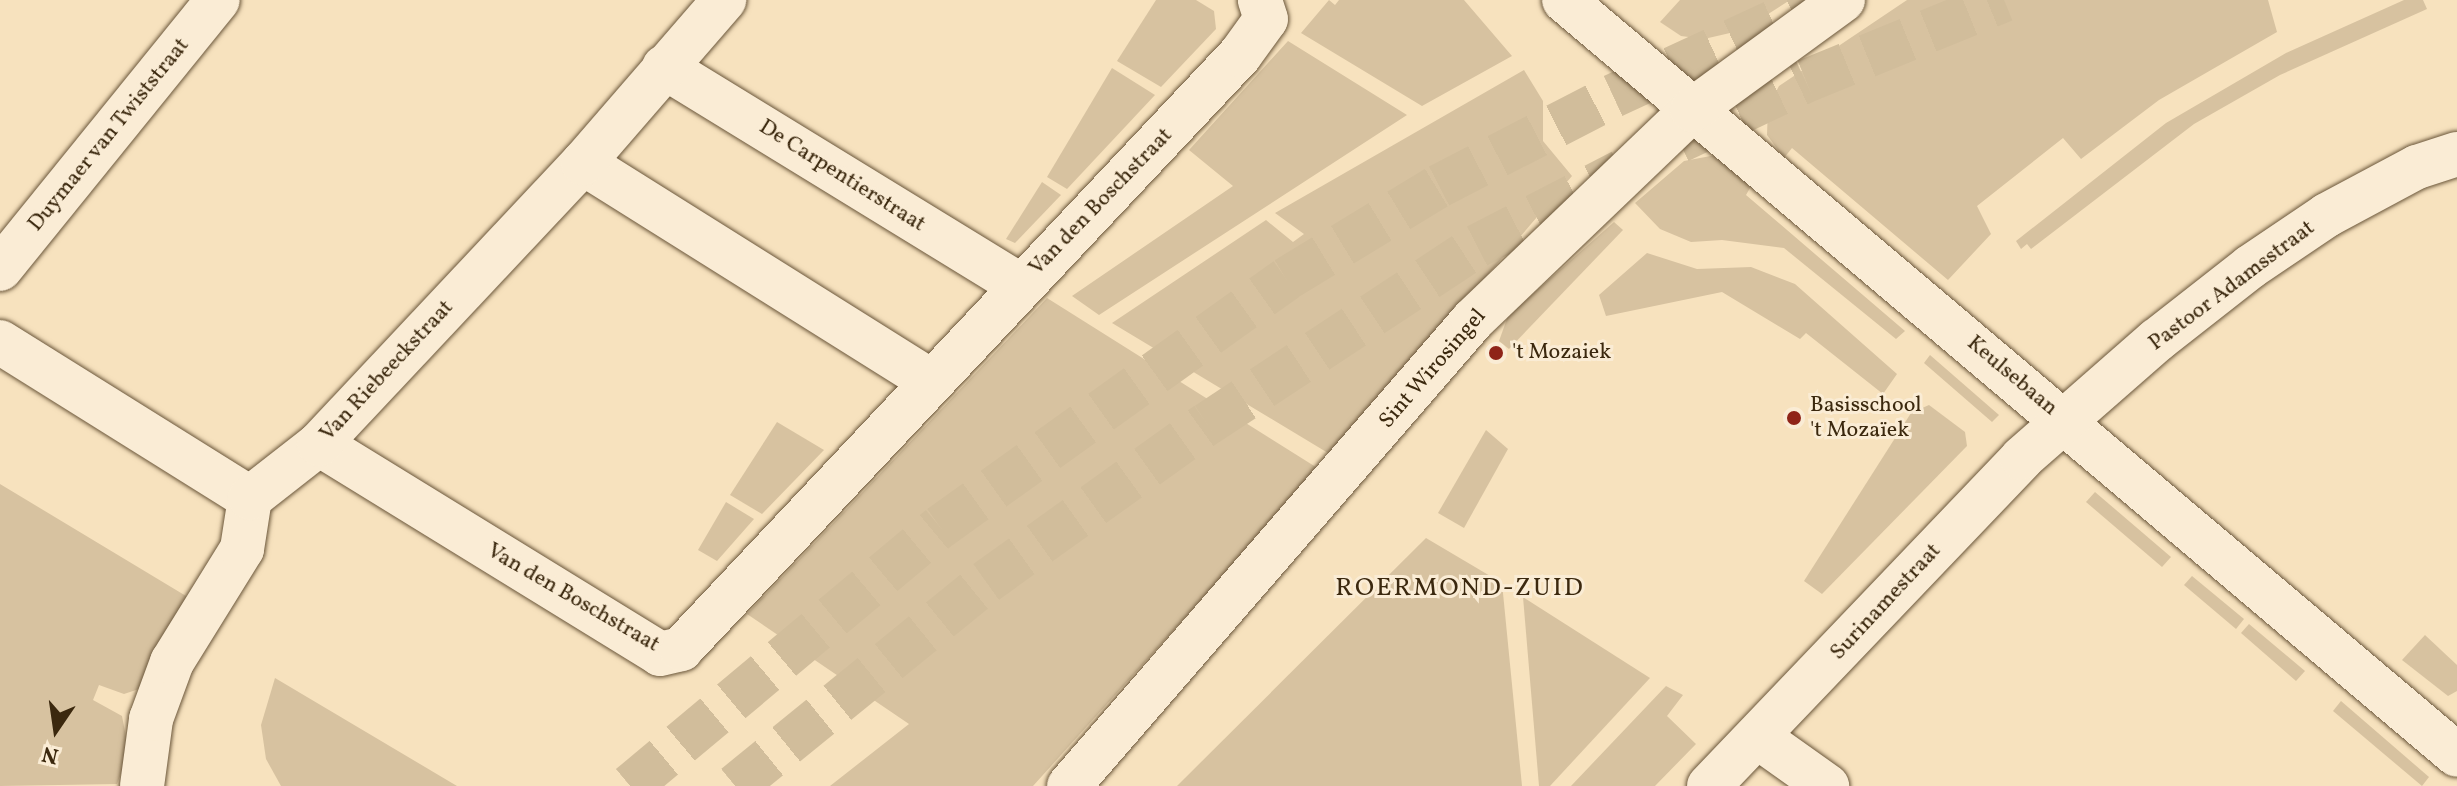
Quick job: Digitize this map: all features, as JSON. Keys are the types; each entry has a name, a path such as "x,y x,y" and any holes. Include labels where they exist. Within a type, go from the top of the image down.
{"street":[{"name":"Duymaer van Twiststraat","path":"0,269 218,0"},
{"name":"Van Riebeeckstraat","path":"250,498 319,444 583,163 724,0"},
{"name":"Keulsebaan","path":"1564,0 2064,419 2457,755"},
{"name":"Sint Wirosingel","path":"1069,786 1473,320 1692,110 1843,0"},
{"name":"Van den Boschstraat","path":"319,444 660,654 681,649 1240,55 1263,9"},
{"name":"De Carpentierstraat","path":"664,67 1021,286"},
{"name":"Pastoor Adamsstraat","path":"2064,419 2250,267 2327,215 2417,167 2457,154"},
{"path":"583,163 932,382"},
{"path":"0,342 250,498 242,549 172,662 151,719 142,786"},
{"name":"Surinamestraat","path":"1709,786 2064,419"},
{"path":"1758,737 1827,786"}],"shaded area":[{"path":"1156,0 1196,0 1214,11 1216,29 1161,87 1117,61"},
{"path":"1329,0 1335,5 1339,0 1464,0 1512,56 1422,106 1301,33"},
{"path":"1680,0 1790,0 1743,30 1704,39 1681,36 1660,22"},
{"path":"1907,0 2268,0 2277,32 2159,100 2081,159 2063,138 1977,206 1991,234 1948,280 1792,148 1784,158 1767,135 1768,107 1779,86"},
{"path":"2404,0 2423,0 2427,9 2280,75 2194,124 2031,249 2027,244 2021,249 2016,241 2166,123 2286,53"},
{"path":"1288,41 1407,115 1099,315 1072,296 1233,186 1189,150"},
{"path":"1112,68 1155,95 1067,189 1047,177"},
{"path":"1524,70 1543,101 1543,141 1572,176 1333,456 1112,323 1266,220 1293,242 1304,234 1275,213"},
{"path":"1716,155 1754,181 1746,195 1905,331 1896,339 1784,248 1722,240 1691,242 1660,229 1635,203 1684,161"},
{"path":"1042,182 1061,195 1015,243 1006,239"},
{"path":"1614,222 1623,230 1509,349 1499,341 1508,316"},
{"path":"1647,253 1697,269 1751,267 1795,284 1897,374 1883,394 1806,333 1800,339 1722,292 1606,316 1599,295"},
{"path":"1047,298 1319,469 1033,786 830,786 909,724 747,614"},
{"path":"1930,355 1999,415 1992,422 1924,363"},
{"path":"1929,405 1965,432 1967,446 1822,594 1804,581 1911,413"},
{"path":"777,422 824,450 762,514 730,495"},
{"path":"1486,430 1508,449 1464,528 1438,513"},
{"path":"0,484 191,599 139,689 124,694 99,685 93,700 122,716 129,752 117,784 0,786"},
{"path":"2095,492 2171,557 2162,567 2086,502"},
{"path":"726,502 754,519 717,561 698,550"},
{"path":"1426,538 1502,583 1522,786 1177,786"},
{"path":"2192,576 2244,619 2236,629 2184,585"},
{"path":"1523,597 1650,678 1550,786 1539,786"},
{"path":"2249,624 2305,671 2296,681 2241,633"},
{"path":"2425,635 2457,665 2457,691 2448,696 2402,660"},
{"path":"275,678 457,786 281,786 266,759 261,725"},
{"path":"1666,686 1683,695 1667,716 1696,744 1655,786 1571,786"},
{"path":"2341,701 2429,777 2422,786 2333,711"}],"tunnel":[{"path":"630,786 940,527 1286,279 1439,186 1613,96 1821,0"},
{"path":"1679,141 1806,81 2004,0"},
{"path":"735,786 986,582 1207,424 1477,246 1622,171"}],"place":[{"name":"'t Mozaiek","path":"1496,353"},
{"name":"Basisschool 't Mozaïek","path":"1794,418"}],"district":[{"name":"ROERMOND-ZUID","path":"1460,589"}]}
